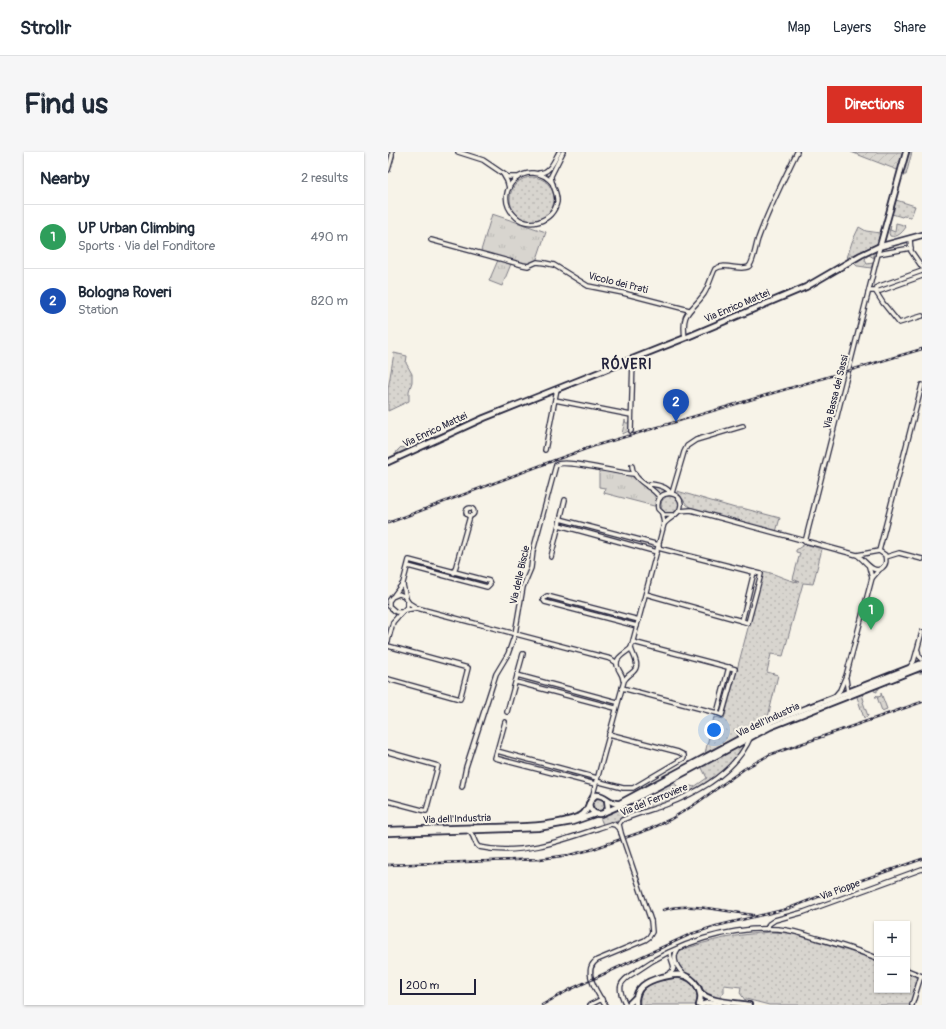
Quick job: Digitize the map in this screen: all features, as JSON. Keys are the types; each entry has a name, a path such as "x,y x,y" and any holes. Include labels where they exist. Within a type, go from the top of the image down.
{"main road":[{"path":"880,246 906,152"},
{"name":"Via Enrico Mattei","path":"388,462 484,418 685,338 806,287 861,255 880,246 922,235"},
{"name":"Via dell'Industria","path":"608,800 615,804 625,801 763,726 922,663"},
{"name":"Via dell'Industria","path":"605,812 635,800 779,722 847,694 922,667"},
{"path":"596,795 601,795 608,800 608,808 605,812 595,814 590,808 590,800 596,795"},
{"name":"Via dell'Industria","path":"388,830 540,824 582,816 587,810 590,800"},
{"name":"Via dell'Industria","path":"388,833 547,827 579,820 595,814"},
{"path":"636,1005 636,997 639,989 644,984 651,980 676,975 687,976 696,984 704,997 749,1005"},
{"path":"700,992 700,1005 708,1003 720,1005"},
{"path":"627,1005 636,997"}],"street":[{"path":"388,170 392,154 396,152"},
{"path":"458,152 483,160 508,177 512,178 527,173 544,173 548,170 559,152"},
{"path":"520,176 509,188 507,200 511,211 519,220 531,223 543,221 555,208 557,196 551,178 563,152"},
{"path":"685,338 685,320 689,310 704,293 715,268 721,266 746,267 751,264 770,205 797,152"},
{"path":"500,172 505,177 509,188"},
{"path":"534,173 545,176 553,184"},
{"path":"910,239 911,248 922,266"},
{"name":"Vicolo dei Prati","path":"431,240 528,266 537,262 545,262 554,265 588,286 596,289 623,293 689,310"},
{"name":"Via Bassa dei Sassi","path":"805,542 880,246"},
{"path":"878,254 911,248"},
{"path":"876,292 877,287 922,271"},
{"path":"869,291 876,292 922,276"},
{"path":"876,292 899,324 922,316"},
{"path":"631,431 633,358"},
{"path":"878,551 922,385"},
{"path":"545,450 557,389"},
{"path":"555,400 631,415"},
{"path":"671,493 687,446 696,440 742,426"},
{"name":"Via delle Biscie","path":"462,787 466,767 496,674 508,654 515,634 523,587 531,568 533,550 556,465 560,462 634,474"},
{"path":"632,466 634,474 660,498"},
{"path":"648,487 652,484 666,488 677,496 681,503 690,510"},
{"path":"611,659 618,658 631,648 664,524 662,513 658,506 660,498 664,494 671,493"},
{"path":"551,557 565,500"},
{"path":"679,511 681,503"},
{"path":"664,524 679,511 690,510 857,555 878,551 883,553 886,558 884,566 879,569 872,578 846,676 843,689 847,694"},
{"path":"662,513 667,516 673,516"},
{"path":"452,578 470,516"},
{"path":"560,519 610,532 658,549"},
{"path":"559,525 608,539 658,549 761,574 748,623 646,594"},
{"path":"608,539 610,532"},
{"path":"870,553 867,557 872,578"},
{"path":"886,558 899,554 922,559"},
{"path":"857,555 874,569 879,569"},
{"path":"393,622 389,601 403,583 409,560 488,581 490,584 487,587 408,566"},
{"path":"742,621 754,572"},
{"path":"388,641 393,622 398,615 404,611 407,600 403,583"},
{"path":"394,595 399,594 417,608 611,659 617,663"},
{"path":"637,626 545,602 543,599 547,596 638,620"},
{"path":"392,613 417,608"},
{"path":"590,614 592,608"},
{"path":"909,668 914,662 922,632"},
{"path":"622,688 722,715 735,669 633,642"},
{"path":"388,646 468,668 460,699 388,679"},
{"path":"590,800 624,681 637,666 631,648"},
{"path":"918,648 918,654 922,659"},
{"path":"508,712 523,654"},
{"path":"624,654 629,654 634,657"},
{"path":"618,658 617,666 624,681"},
{"path":"717,713 729,667"},
{"path":"620,672 623,674 630,674"},
{"path":"518,675 617,702"},
{"path":"516,682 616,708"},
{"path":"844,684 851,688 860,687"},
{"path":"834,697 844,684"},
{"path":"505,722 495,758 596,783 623,788 633,788 684,758 684,755 678,752 609,734"},
{"name":"Via del Ferroviere","path":"620,831 619,824 622,820 680,799 716,779 737,760 747,747 751,736"},
{"path":"497,751 549,765 596,783"},
{"path":"388,752 438,766 426,811 388,801"},
{"path":"547,772 549,765"},
{"path":"596,783 596,791 601,795"},
{"name":"Via del Ferroviere","path":"466,831 472,833 476,844 479,847 505,850 527,848 562,840 611,824 616,825 620,831"},
{"path":"605,1005 591,978 591,965 596,960 647,939 652,932 652,921 620,831"},
{"name":"Via Pioppe","path":"767,929 769,924 775,920 804,912 922,869"},
{"path":"627,1005 620,992 622,982 646,964 678,948 724,934 767,929 794,931 846,946 874,957"},
{"path":"661,978 673,970 673,958 678,948"},
{"path":"670,952 678,967 687,976"},
{"path":"661,957 673,958"},
{"path":"910,971 922,976 912,1005"},
{"path":"590,1005 602,999"}],"green space":[{"path":"851,152 905,152 900,171"},
{"path":"909,152 912,152 906,175 903,175"},
{"path":"528,177 536,177 541,178 548,183 553,190 553,208 548,215 541,220 528,221 520,218 513,211 510,203 510,195 513,187 520,180"},
{"path":"896,200 915,206 911,217 902,217 892,214"},
{"path":"492,214 546,232 535,265 529,267 511,264 502,286 489,281 498,260 480,254"},
{"path":"896,223 906,227 899,234 890,236 889,233 891,225 890,230 895,232"},
{"path":"859,227 866,231 880,233 878,243 847,258 852,242"},
{"path":"872,252 874,253 874,258 869,255 865,260 867,264 873,263 871,268 857,266 853,262"},
{"path":"394,353 407,356 406,363 412,374 412,382 409,391 409,401 388,411 388,389"},
{"path":"625,420 626,423 628,423 630,420 629,431 622,434"},
{"path":"464,424 426,441 420,440 420,437 424,438 429,436 427,434 435,430 435,436"},
{"path":"408,443 412,445 409,449 395,456 401,447 407,446"},
{"path":"599,470 634,477 655,495 658,499 657,505 654,506 604,493 605,488 599,487"},
{"path":"652,485 665,489 668,492 661,495 650,487"},
{"path":"677,491 735,508 742,508 780,518 776,532 692,508 687,505"},
{"path":"670,496 674,497 678,501 678,509 674,513 670,514 666,513 662,509 661,505 662,501 666,497"},
{"path":"805,544 822,549 813,584 803,583 783,656 771,654 767,672 778,675 768,717 769,720 705,753 714,717 724,719 763,571 800,582 793,579 800,553 796,552 796,550"},
{"path":"922,668 922,673 915,673 879,687 877,692 874,691 875,688"},
{"path":"870,691 862,694 868,716 864,718 856,694"},
{"path":"881,693 887,709 882,711 877,697 875,697 877,695 878,697 881,696"},
{"path":"747,740 735,758 721,773 703,785 684,796 664,804 603,825 600,817 673,781 680,790 691,786 694,787 707,778 701,766"},
{"path":"596,798 602,798 606,802 606,808 602,812 596,812 592,808 592,802"},
{"path":"770,932 791,933 874,960 874,993 910,993 910,974 916,977 918,981 910,1005 769,1005 745,1000 740,993 741,987 724,985 724,992 719,998 704,994 700,983 679,967 677,963 679,951 702,943"},
{"path":"676,978 686,981 694,986 697,994 696,1005 640,1005 640,997 646,987 657,982"}],"railway":[{"path":"388,523 594,446 922,349"},
{"path":"388,865 540,859 569,855 590,850 650,829 671,819 694,805 744,769 769,755 922,702"},
{"path":"542,1005 569,990 691,934 716,926 787,909 859,881 922,859"},
{"path":"663,910 696,907 753,915"}],"place":[{"name":"Bologna Roveri","path":"676,422"},
{"name":"UP Urban Climbing","path":"871,630"}],"district":[{"name":"RÓVERI","path":"627,364"}]}
